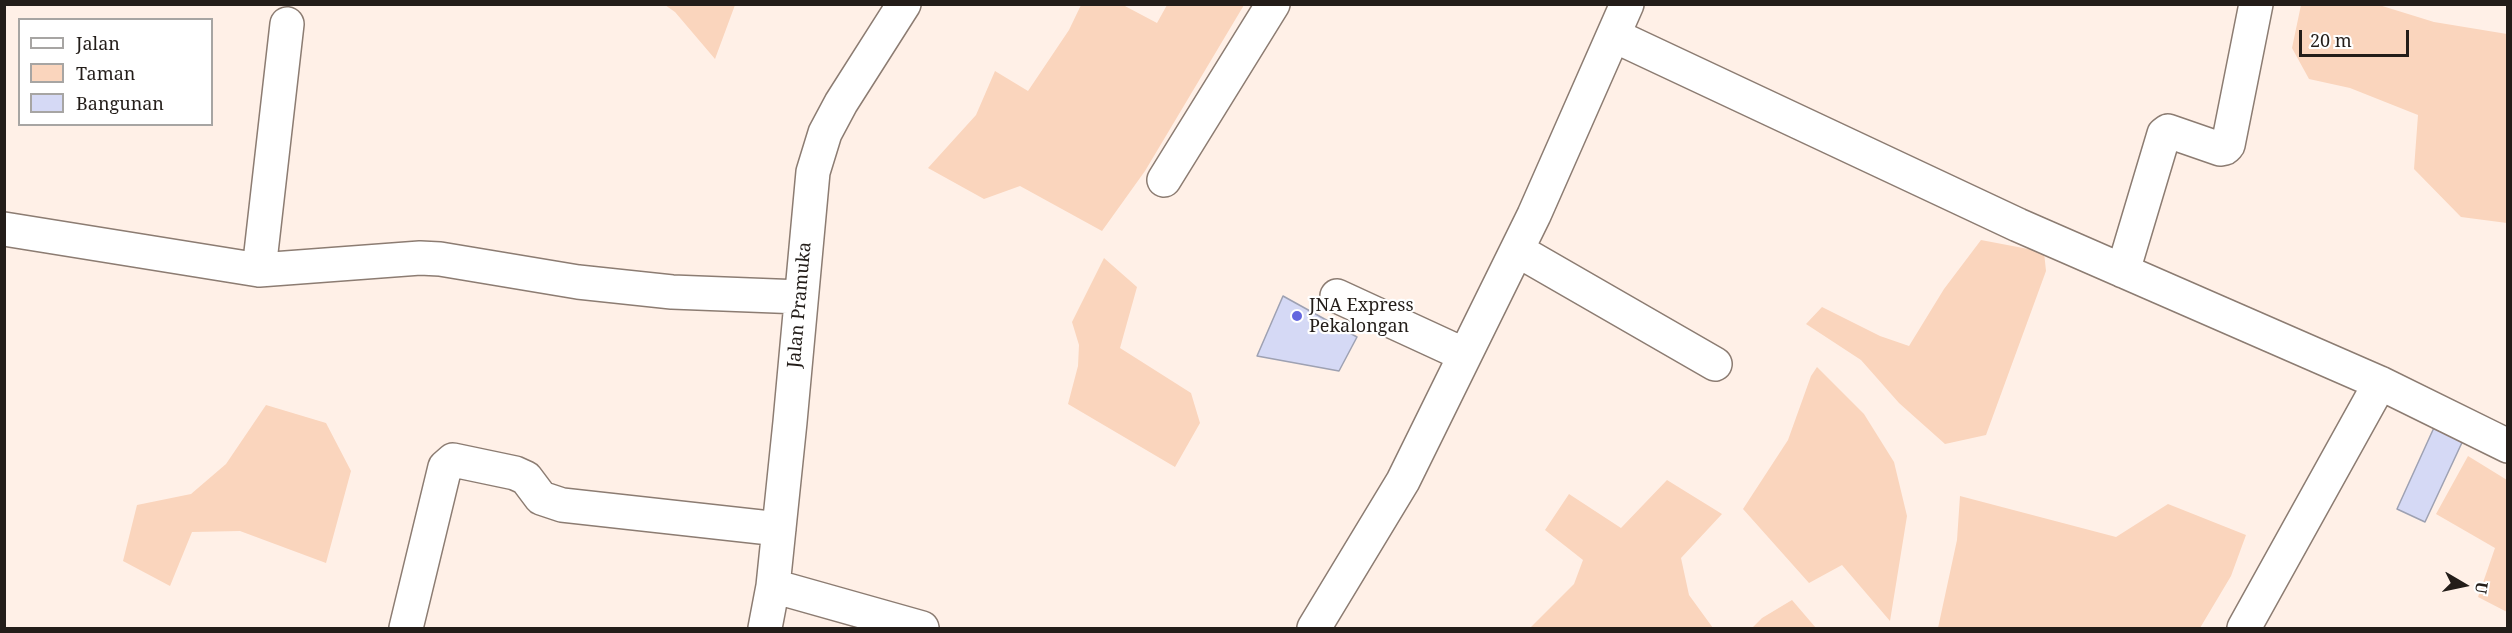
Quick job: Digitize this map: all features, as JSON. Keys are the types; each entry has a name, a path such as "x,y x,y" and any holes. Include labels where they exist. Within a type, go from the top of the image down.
{"street":[{"name":"Jalan Pramuka","path":"765,628 773,586 779,529 813,171 825,133 841,103 904,4"},
{"path":"1164,180 1273,4"},
{"path":"1314,628 1403,481 1516,250 1615,36 1627,4"},
{"path":"2123,271 2163,134 2168,131 2220,149 2228,145 2256,4"},
{"path":"259,270 287,24"},
{"path":"1615,36 2018,225 2380,383 2508,446"},
{"path":"4,229 259,270 420,258 440,259 578,282 672,292 801,297"},
{"path":"1516,250 1715,364"},
{"path":"1337,296 1465,355"},
{"path":"2244,628 2380,383"},
{"path":"406,628 445,467 453,460 515,473 526,478 541,498 562,505 779,529"},
{"path":"773,586 922,628"}],"green space":[{"path":"665,5 735,5 715,59 675,12"},
{"path":"1081,5 1123,5 1157,23 1167,5 1244,5 1145,171 1102,231 1020,186 984,199 928,168 976,115 995,71 1028,91 1069,30"},
{"path":"2301,5 2379,5 2434,22 2507,34 2507,223 2461,217 2414,169 2418,115 2350,88 2309,79 2292,48"},
{"path":"1981,240 2044,252 2046,271 1986,435 1945,444 1899,403 1861,360 1806,324 1822,307 1880,336 1909,346 1944,289"},
{"path":"1104,258 1137,287 1120,348 1191,393 1200,423 1175,467 1068,404 1078,366 1079,345 1072,322"},
{"path":"1817,367 1864,414 1894,462 1907,516 1890,621 1842,565 1809,583 1743,509 1788,440 1811,376"},
{"path":"266,405 326,423 351,471 326,563 240,531 192,532 170,586 123,561 137,505 191,494 226,464"},
{"path":"2468,456 2507,480 2507,612 2478,597 2495,548 2436,514"},
{"path":"1667,480 1722,514 1681,558 1689,595 1713,628 1530,628 1574,584 1583,560 1545,530 1569,494 1621,528"},
{"path":"1960,496 2116,537 2168,504 2246,535 2231,576 2200,628 1938,628 1957,540"},
{"path":"1792,600 1816,628 1752,628 1762,618"}],"building":[{"name":"JNA Express Pekalongan","path":"1283,296 1357,337 1339,371 1257,356"},
{"path":"2437,421 2466,434 2425,522 2397,509"}],"place":[{"name":"JNA Express Pekalongan","path":"1297,316"}]}
